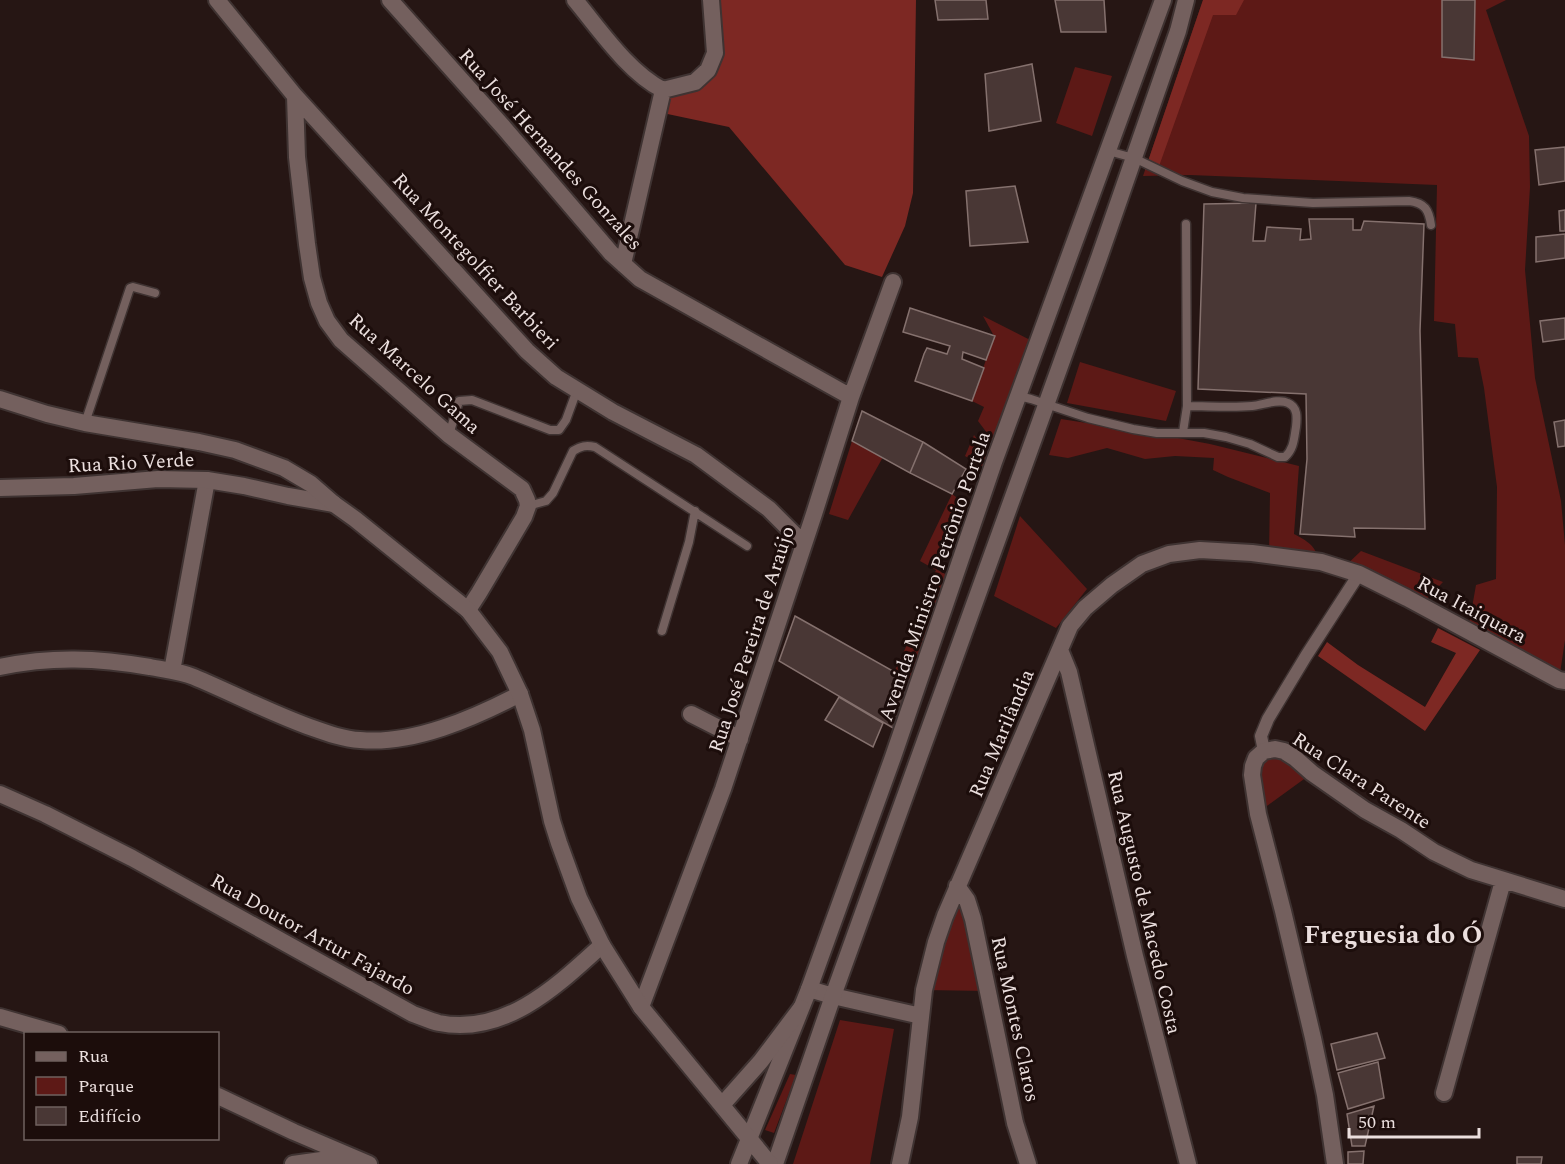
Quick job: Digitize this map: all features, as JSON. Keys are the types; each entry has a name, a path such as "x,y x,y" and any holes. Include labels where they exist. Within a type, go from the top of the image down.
{"street":[{"name":"Rua Montegolfier Barbieri","path":"217,0 295,96 527,351 556,377 577,390 613,412 696,455 769,509 804,544"},
{"name":"Rua José Hernandes Gonzales","path":"390,0 611,253 640,279 850,397"},
{"path":"575,0 633,70 663,90 695,82 708,70 715,53 711,0"},
{"name":"Avenida Ministro Petrônio Portela","path":"739,1164 809,989 893,758 994,462 1163,0"},
{"path":"775,1164 833,996 1134,158 1178,31 1186,0"},
{"path":"623,264 663,90"},
{"name":"Rua Marcelo Gama","path":"295,96 297,157 307,244 312,278 327,321 341,340 449,435 522,489 526,495 526,512"},
{"name":"Rua José Pereira de Araújo","path":"641,1007 723,789 850,397 893,282"},
{"path":"0,399 85,423 235,450 284,468 311,484 468,610 500,652 520,694 532,730 559,843 579,898 602,945 641,1007 770,1164"},
{"name":"Rua Rio Verde","path":"0,488 74,486 158,479 207,480 334,504"},
{"path":"172,671 207,480"},
{"path":"468,610 526,512"},
{"name":"Rua Marilândia","path":"900,1164 910,1117 924,990 945,916 1070,626 1084,608 1142,564 1169,554 1200,550 1252,553 1322,562 1359,574"},
{"path":"1264,751 1261,736 1268,719 1359,574"},
{"name":"Rua Itaiquara","path":"1359,574 1559,680 1565,681"},
{"name":"Rua Augusto de Macedo Costa","path":"1060,650 1069,672 1135,956 1188,1164"},
{"path":"0,667 26,662 74,659 114,661 172,671 191,676 288,719 329,734 377,741 419,735 498,706 520,694"},
{"path":"692,714 740,740"},
{"name":"Rua Clara Parente","path":"1335,1164 1313,1038 1258,814 1252,775 1252,766 1256,758 1264,751 1275,749 1284,751 1365,810 1434,852 1471,870 1565,899"},
{"name":"Rua Doutor Artur Fajardo","path":"0,794 112,848 413,1014 438,1023 467,1025 503,1018 561,982 602,945"},
{"path":"1444,1093 1503,880"},
{"name":"Rua Montes Claros","path":"957,886 967,900 973,919 1016,1123 1028,1164"},
{"path":"809,989 921,1016"},
{"path":"722,1105 761,1061 801,1008"},
{"path":"0,1017 52,1032"},
{"path":"219,1096 369,1164"},
{"path":"292,1164 351,1156"}],"lane":[{"path":"1108,151 1134,158 1182,181 1212,192 1243,198 1312,203 1418,202 1426,206 1431,225"},
{"path":"1183,432 1187,406 1186,224"},
{"path":"85,423 130,288 155,293"},
{"path":"449,435 458,403 462,400 472,400 550,430 559,430 567,420 577,390"},
{"path":"1019,396 1088,418 1133,429 1157,433 1204,433 1226,437 1250,444 1278,458 1285,457 1292,448 1297,422 1295,408 1285,401 1250,406 1187,406"},
{"path":"526,512 546,501 553,494 573,451 587,445 602,450 747,546"},
{"path":"662,631 689,542 695,511"}],"green space":[{"path":"1203,0 1506,0 1486,10 1529,136 1530,187 1525,270 1535,378 1561,501 1565,545 1565,640 1559,680 1468,630 1476,585 1496,579 1497,487 1478,358 1458,357 1455,324 1434,321 1437,185 1190,175 1143,176"},
{"path":"1075,67 1112,76 1092,136 1056,123"},
{"path":"983,316 1038,344 999,449 978,421 984,407 972,401 994,336"},
{"path":"1080,362 1176,391 1166,421 1067,403"},
{"path":"1061,419 1210,444 1299,466 1294,534 1316,551 1318,561 1269,556 1270,493 1213,470 1214,458 1175,456 1145,459 1107,448 1068,458 1049,455"},
{"path":"974,435 994,462 991,472 965,456"},
{"path":"852,441 883,457 848,520 829,514"},
{"path":"952,494 964,503 936,569 954,579 944,610 924,596 936,570 920,561"},
{"path":"1020,516 1087,589 1056,628 994,596"},
{"path":"1361,551 1443,582 1421,605 1342,569"},
{"path":"923,611 939,623 913,699 887,687"},
{"path":"1273,752 1311,774 1260,811 1258,759"},
{"path":"957,886 988,991 924,990"},
{"path":"840,1020 894,1029 870,1164 793,1164"},
{"path":"790,1074 796,1075 774,1133 765,1130"}],"shaded area":[{"path":"711,0 916,0 913,193 905,226 882,277 845,265 729,127 658,112 663,90 708,70"},
{"path":"1203,0 1244,0 1236,15 1213,15 1158,169 1145,170"},
{"path":"1438,628 1480,650 1425,731 1318,656 1327,642 1358,665 1425,707 1456,653 1431,642"}],"building":[{"path":"935,0 986,0 988,19 938,20"},
{"path":"1055,0 1104,0 1106,32 1061,32"},
{"path":"1442,0 1475,0 1474,60 1442,57"},
{"path":"1032,64 1041,121 989,131 985,74"},
{"path":"1565,147 1565,181 1539,185 1535,150"},
{"path":"1015,186 1028,242 970,246 966,191"},
{"path":"1256,203 1253,241 1265,241 1267,227 1301,229 1300,240 1311,239 1309,219 1353,219 1353,230 1361,230 1364,221 1424,224 1420,331 1425,529 1354,528 1355,537 1300,534 1307,459 1306,394 1198,389 1204,204"},
{"path":"1565,210 1565,231 1560,231 1559,211"},
{"path":"1565,234 1565,258 1536,262 1536,237"},
{"path":"910,308 995,336 986,360 963,352 962,359 984,368 972,401 915,381 927,348 947,354 950,346 903,332"},
{"path":"1565,318 1565,339 1543,342 1540,321"},
{"path":"862,411 923,442 910,473 852,441"},
{"path":"1565,420 1565,446 1558,447 1554,422"},
{"path":"923,442 966,469 952,494 910,473"},
{"path":"795,616 916,684 898,731 779,661"},
{"path":"839,697 883,723 873,747 825,720"},
{"path":"1377,1033 1385,1058 1337,1070 1331,1044"},
{"path":"1378,1062 1384,1098 1348,1109 1338,1073"},
{"path":"1374,1106 1365,1146 1352,1146 1347,1114"},
{"path":"1364,1151 1363,1164 1348,1164 1348,1152"},
{"path":"1517,1157 1542,1157 1541,1164 1517,1164"}],"district":[{"name":"Freguesia do Ó","path":"1393,934"}]}
